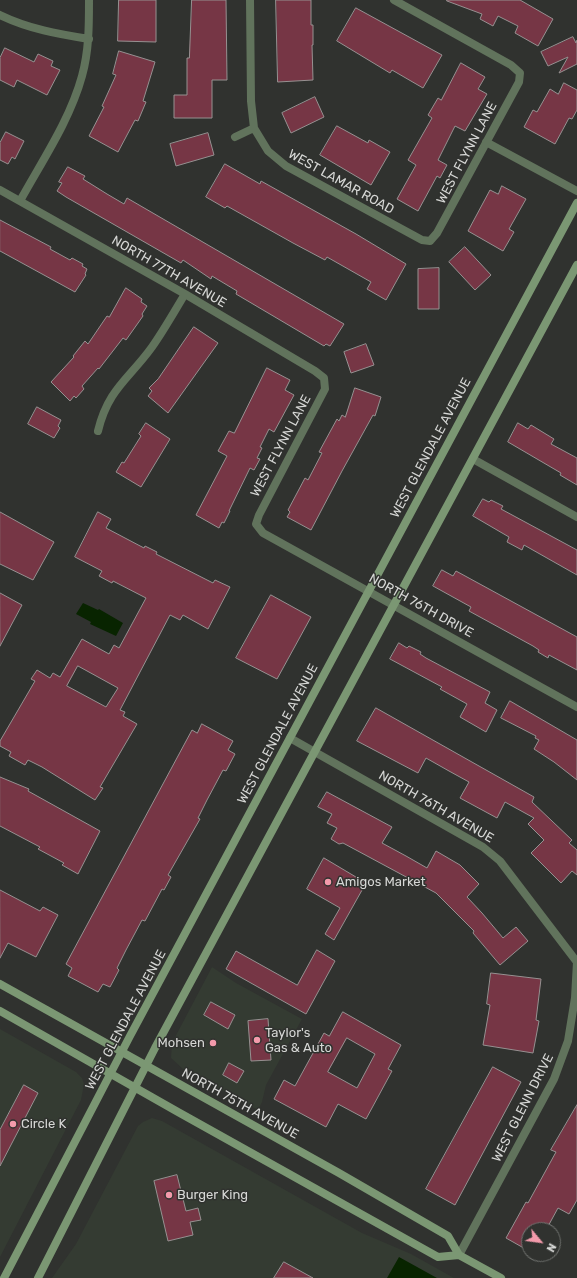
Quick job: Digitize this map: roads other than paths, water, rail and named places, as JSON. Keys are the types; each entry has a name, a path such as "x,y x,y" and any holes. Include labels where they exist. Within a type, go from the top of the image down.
{"main road":[{"name":"WEST GLENDALE AVENUE","path":"4,1278 122,1052 368,590 577,203"},
{"path":"38,1278 146,1066 577,265"},
{"name":"NORTH 75TH AVENUE","path":"0,984 448,1236 459,1255"},
{"path":"0,1011 438,1257 459,1255 501,1278"}],"street":[{"path":"20,201 70,111 83,75 89,39 89,0"},
{"name":"WEST LAMAR ROAD","path":"250,0 254,128 268,152 286,166 422,240 430,241"},
{"name":"WEST FLYNN LANE","path":"394,0 511,65 520,73 518,82 486,142 437,233 430,241"},
{"path":"0,15 16,23 47,33 89,39"},
{"path":"235,137 254,128"},
{"path":"486,142 577,191"},
{"name":"NORTH 77TH AVENUE","path":"0,190 185,294 315,371 324,378"},
{"path":"98,431 102,413 117,387 151,348 185,294"},
{"name":"WEST FLYNN LANE","path":"256,524 325,389 324,378"},
{"path":"473,460 577,517"},
{"name":"NORTH 76TH DRIVE","path":"256,524 263,533 577,707"},
{"name":"NORTH 76TH AVENUE","path":"290,738 483,847 500,861 577,962"},
{"name":"WEST GLENN DRIVE","path":"459,1255 554,1079 568,1041 575,998 577,962"}],"place":[{"name":"Amigos Market","path":"328,882"},
{"name":"Taylor's Gas & Auto","path":"257,1040"},
{"name":"Mohsen","path":"213,1043"},
{"name":"Circle K","path":"13,1124"},
{"name":"Burger King","path":"169,1195"}]}
